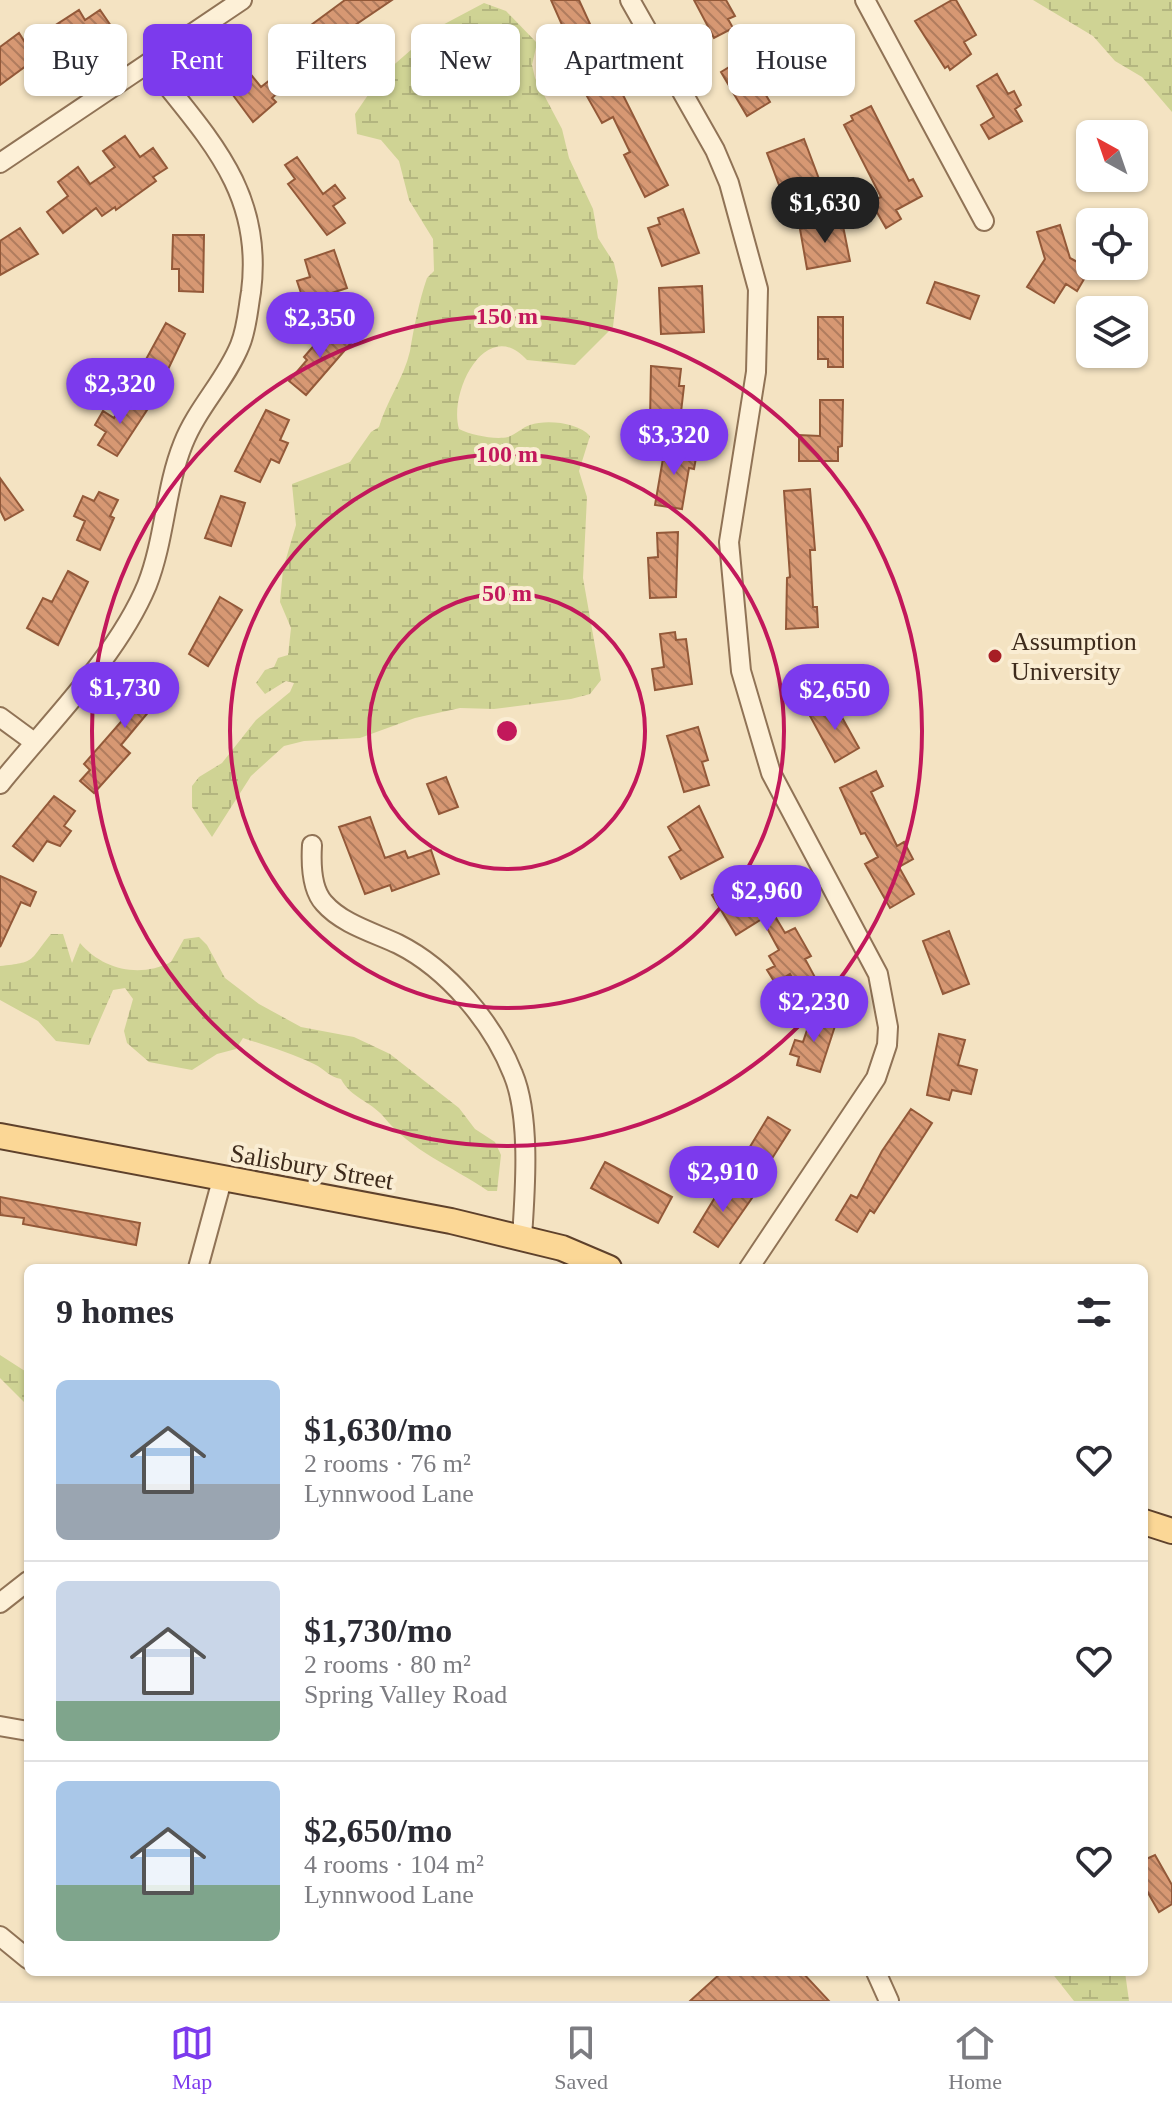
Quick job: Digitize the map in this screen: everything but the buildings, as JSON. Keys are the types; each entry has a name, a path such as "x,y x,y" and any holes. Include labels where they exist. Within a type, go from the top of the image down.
{"main road":[{"name":"Salisbury Street","path":"0,1136 451,1221 562,1248 600,1264"},
{"path":"1148,1523 1172,1531"}],"street":[{"path":"207,24 242,0"},
{"path":"630,0 715,150 733,196 758,289 756,372 729,542 736,632 749,707 771,773 878,974 888,1027 876,1078 752,1264"},
{"path":"865,0 984,221"},
{"path":"0,163 143,67"},
{"path":"0,784 110,649 141,599 161,542 182,445 241,344 254,248 242,192 218,152 175,96"},
{"path":"0,717 34,742"},
{"path":"312,845 311,866 323,903 434,968 467,1001 514,1076 527,1157 522,1237"},
{"path":"199,1264 222,1180"},
{"path":"0,1603 24,1584"},
{"path":"0,1726 24,1730"},
{"path":"0,1936 24,1956"},
{"path":"878,1976 889,2001"}],"green space":[{"path":"1033,0 1172,0 1172,112 1142,77 1115,61 1093,36"},
{"path":"484,3 506,11 519,24 444,24"},
{"path":"520,25 536,42 532,65 536,96 545,96 562,129 569,158 593,209 598,238 614,263 618,281 613,327 575,365 527,360 512,348 498,346 485,352 474,363 459,396 457,413 459,429 483,436 503,438 530,425 554,422 571,425 590,436 579,471 587,497 583,578 601,680 590,694 571,699 494,709 460,708 415,718 360,738 304,741 284,746 251,776 212,837 192,807 192,786 199,777 222,763 256,720 290,692 294,683 286,681 265,694 256,683 265,670 274,667 278,658 288,655 291,628 280,602 283,569 296,525 292,484 350,462 371,432 379,427 407,361 424,287 434,271 433,239 409,200 399,161 381,140 357,134 355,114 367,96 395,96 395,64 411,50 411,96 520,96"},
{"path":"51,934 63,934 72,963 80,943 100,960 122,969 135,970 147,970 171,962 184,939 199,937 207,945 225,978 259,1004 301,1027 354,1037 390,1054 459,1108 475,1129 495,1142 501,1155 497,1191 488,1191 419,1149 378,1111 350,1091 341,1079 288,1053 243,1038 236,1049 217,1054 192,1070 149,1062 127,1043 124,1031 133,999 125,988 113,990 89,1045 56,1041 38,1021 0,1000 0,966 31,959"},
{"path":"0,1355 24,1370 24,1402 0,1378"},
{"path":"1054,1976 1126,1976 1129,2001 1074,2001"}],"place":[{"name":"Assumption University","path":"995,656"}]}
